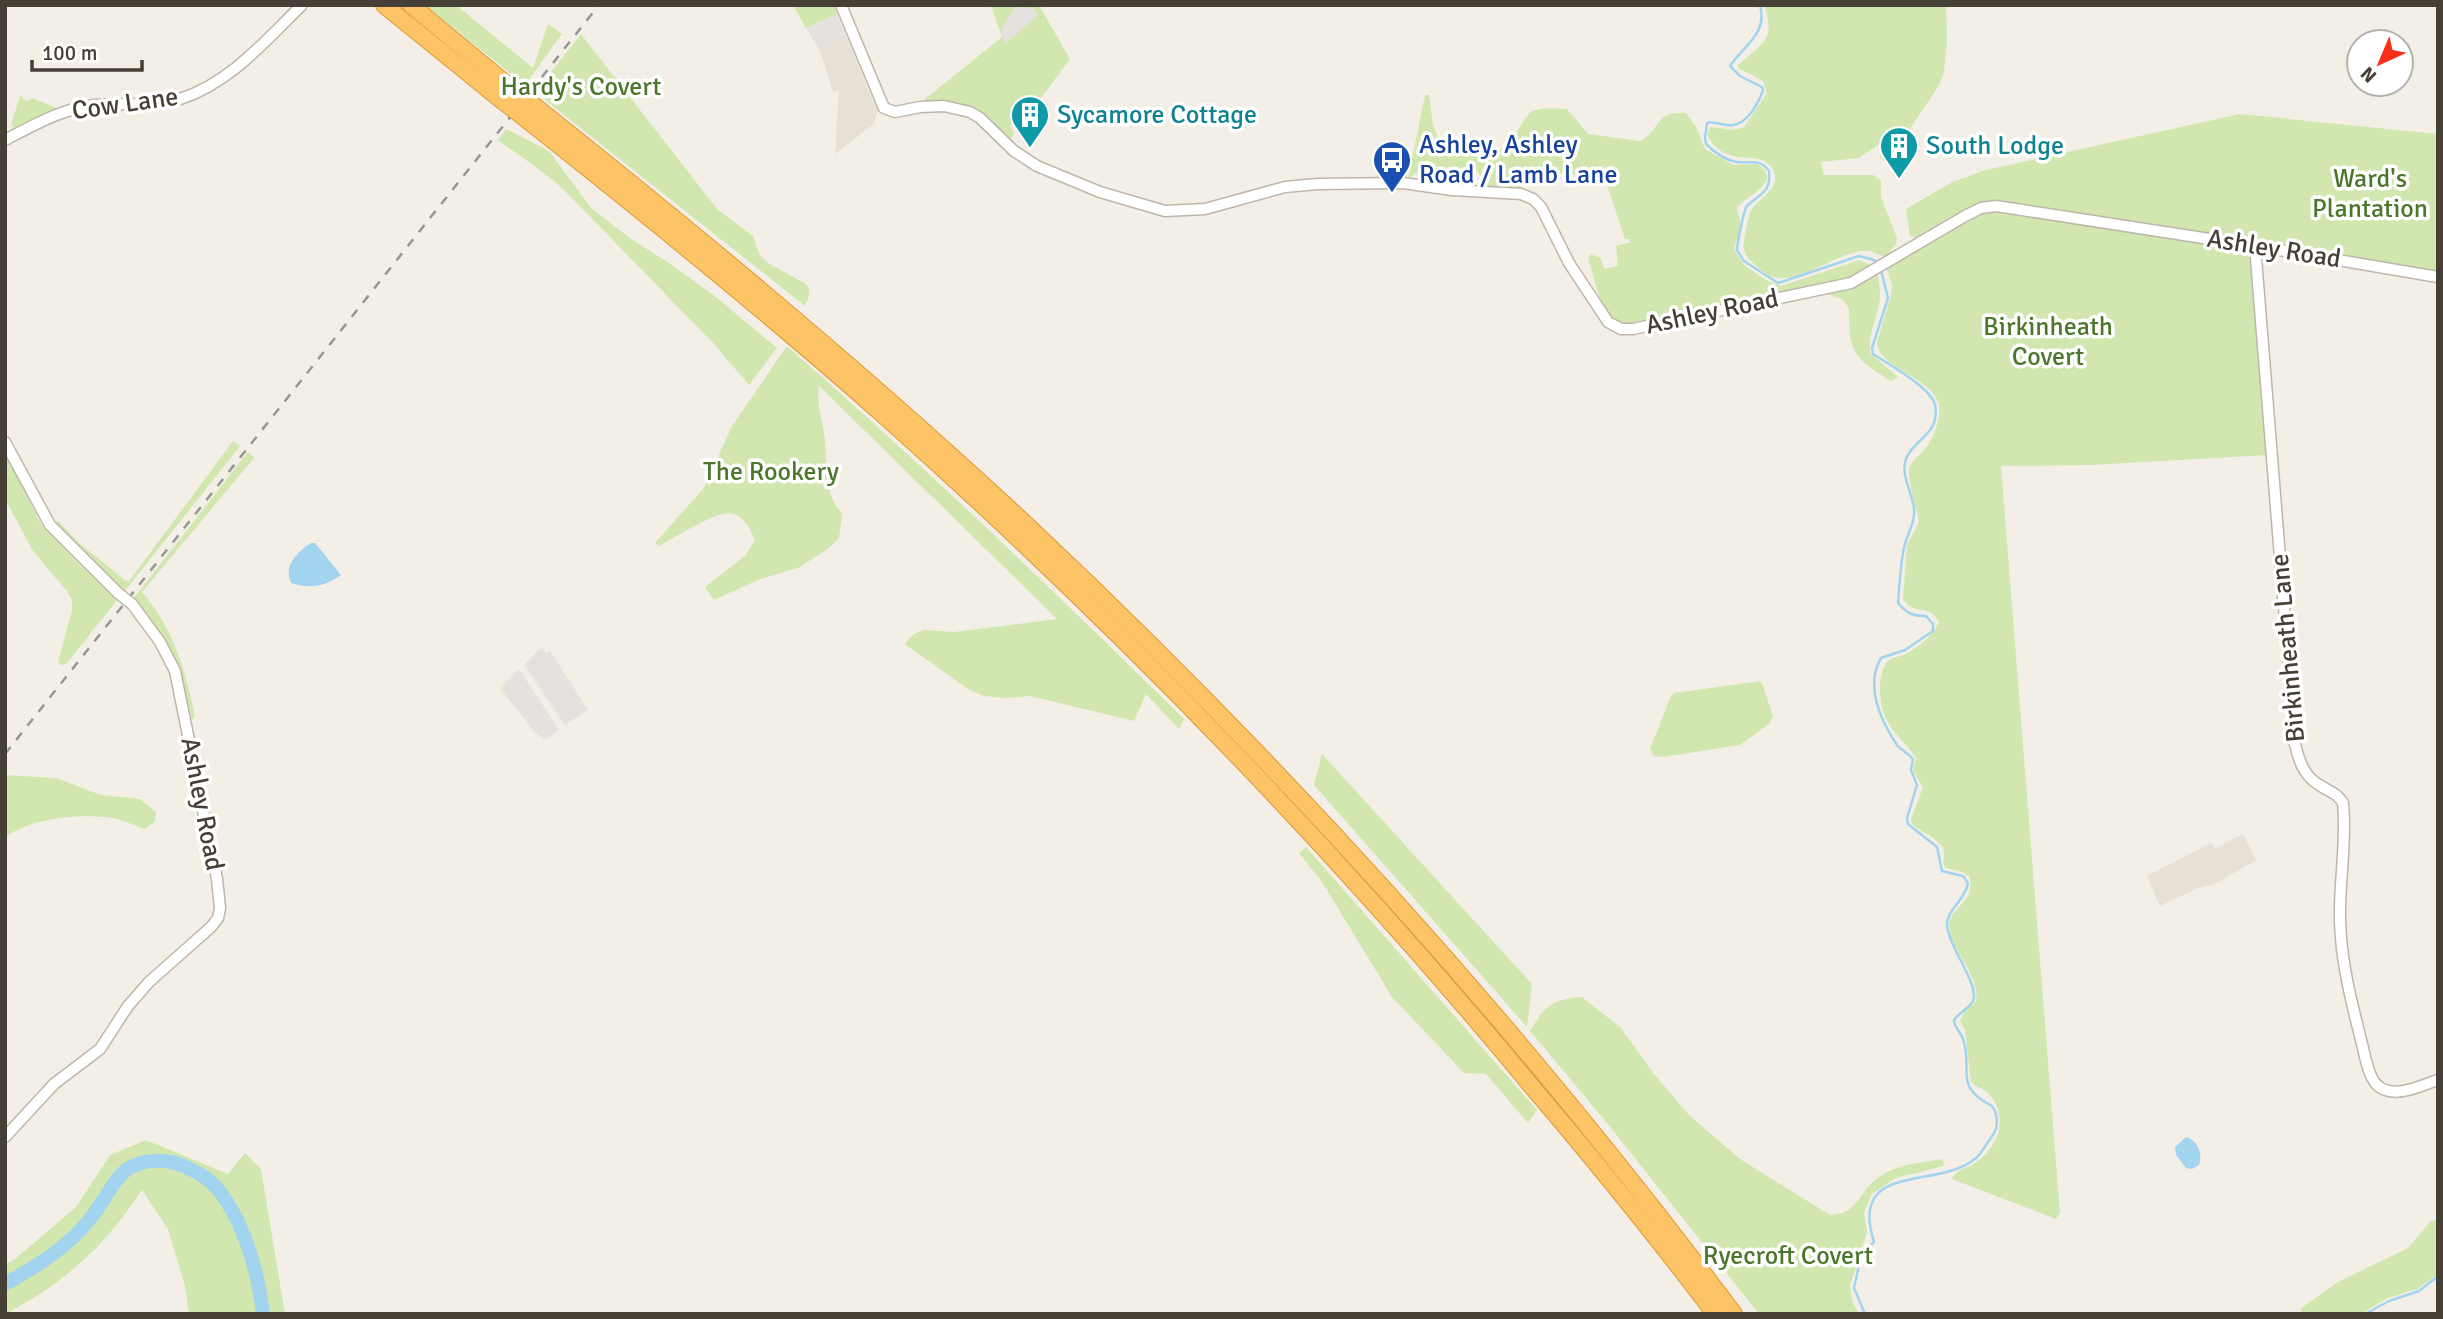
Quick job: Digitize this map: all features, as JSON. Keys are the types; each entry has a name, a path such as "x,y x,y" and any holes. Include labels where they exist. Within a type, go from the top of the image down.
{"highway":[{"path":"384,5 505,93 536,107 645,193 825,343 1020,519 1137,632 1309,809 1433,946 1608,1152 1734,1314"},
{"path":"411,5 505,93 527,120 747,297 853,388 1019,540 1125,642 1315,839 1429,965 1587,1152 1715,1314"}],"street":[{"name":"Cow Lane","path":"5,140 46,119 77,108 162,103 197,91 233,71 302,5"},
{"name":"Ashley Road","path":"841,5 884,108 895,112 932,106 962,109 980,118 1014,151 1037,166 1100,192 1153,209 1178,212 1205,209 1286,187 1348,182 1404,183 1452,190 1521,194 1541,206 1569,263 1593,296 1602,314 1608,322 1621,329 1851,283 1965,216 1981,208 1996,206 2438,277"},
{"name":"Birkinheath Lane","path":"2255,246 2295,744 2299,763 2308,776 2317,785 2339,796 2343,803 2340,917 2344,971 2368,1064 2378,1086 2397,1092 2438,1080"},
{"name":"Ashley Road","path":"5,442 50,525 132,604 160,642 174,671 217,879 219,913 211,928 138,994 100,1049 54,1084 5,1137"}],"shaded area":[{"path":"1016,7 1032,8 1038,15 1006,43 1002,37 1002,28"},
{"path":"837,14 847,38 820,51 806,28"},
{"path":"847,38 878,109 874,124 835,154 839,90 833,92 820,51"},
{"path":"542,647 546,653 550,651 588,710 565,725 524,665"},
{"path":"519,669 559,730 544,740 500,688"},
{"path":"2243,834 2256,860 2213,885 2198,888 2160,906 2147,876 2211,843 2215,849"}],"green space":[{"path":"425,5 456,5 533,68 548,24 562,34 525,85"},
{"path":"793,5 834,5 837,14 806,28"},
{"path":"991,5 1039,5 1070,59 1026,118 1017,118 1010,126 1014,133 1010,142 989,120 925,102 925,99 1002,37"},
{"path":"1764,5 1946,5 1944,72 1938,87 1890,164 1880,158 1881,143 1859,158 1821,162 1824,175 1873,175 1881,180 1881,197 1897,238 1886,258 1870,251 1860,251 1791,277 1779,278 1765,273 1747,257 1744,241 1749,214 1769,192 1775,182 1775,176 1767,163 1723,152 1707,134 1710,127 1734,130 1744,127 1767,93 1763,81 1738,68 1768,34"},
{"name":"Hardy's Covert","path":"581,34 717,209 753,236 759,254 768,263 806,284 809,297 805,306 535,92"},
{"path":"21,94 24,100 32,98 57,108 14,128 11,124"},
{"path":"1425,95 1429,95 1433,125 1441,145 1468,154 1487,154 1504,147 1528,115 1538,109 1567,109 1588,134 1640,141 1652,132 1662,118 1675,113 1686,113 1696,127 1705,149 1733,165 1757,164 1765,170 1765,182 1737,208 1741,224 1734,249 1744,265 1766,280 1781,286 1859,260 1873,266 1841,281 1630,325 1620,323 1606,310 1601,300 1588,259 1590,254 1601,258 1604,269 1618,266 1616,246 1631,242 1625,239 1604,176 1532,169 1526,173 1521,188 1491,189 1476,170 1418,172 1408,179"},
{"name":"Ward's Plantation","path":"2240,114 2438,134 2438,272 1998,200 1982,205 1918,239 1910,236 1906,209 1952,182 1986,170"},
{"name":"Hardy's Covert","path":"506,129 549,151 591,208 716,297 777,348 749,385 713,343 566,192 498,140"},
{"name":"Birkinheath Covert","path":"2011,211 2253,252 2268,455 2091,465 2001,466 2060,1213 2056,1219 1952,1179 1957,1172 1975,1164 1986,1154 1996,1138 2000,1120 1995,1102 1989,1094 1971,1082 1965,1030 1960,1021 1964,1012 1976,1001 1976,991 1949,925 1952,916 1969,893 1970,877 1945,868 1942,847 1912,824 1911,819 1923,787 1913,771 1916,758 1887,720 1880,694 1882,672 1888,661 1919,646 1939,622 1930,612 1911,607 1903,598 1907,545 1919,522 1909,470 1934,434 1939,404 1926,386 1895,366 1880,352 1877,342 1892,285 1886,267 1964,220 1984,212"},
{"path":"1877,273 1880,296 1870,353 1898,377 1891,381 1861,359 1852,344 1849,308 1842,299 1826,294 1857,285"},
{"name":"The Rookery","path":"787,346 939,483 1135,671 1184,719 1179,729 1146,694 1134,721 1030,696 984,696 968,689 906,645 914,634 924,630 954,632 1057,619 819,386 818,400 829,488 842,513 839,538 828,549 798,568 760,579 714,600 705,587 745,556 755,540 745,521 739,516 726,513 709,519 659,546 655,543 704,488 732,426"},
{"path":"233,441 240,446 124,592 55,525 58,521 79,543 126,581 130,580"},
{"path":"248,452 254,458 142,592 162,620 176,650 195,715 192,720 171,655 156,628 133,599"},
{"path":"5,454 40,522 76,561 118,599 66,664 61,665 58,662 72,610 72,600 33,551 5,499"},
{"path":"1761,681 1773,716 1769,724 1740,745 1663,757 1654,756 1650,749 1674,693"},
{"path":"1322,754 1532,984 1527,1027 1314,785"},
{"path":"5,775 56,778 101,795 140,799 156,812 155,822 144,829 112,818 57,818 29,825 5,837"},
{"path":"1306,847 1537,1110 1528,1123 1486,1074 1464,1073 1392,997 1322,882 1299,853"},
{"name":"Ryecroft Covert","path":"1582,997 1621,1028 1654,1074 1689,1115 1740,1159 1830,1215 1839,1214 1852,1207 1875,1180 1890,1171 1943,1159 1944,1166 1896,1178 1872,1194 1864,1213 1867,1233 1850,1286 1853,1303 1859,1314 1759,1314 1530,1031 1550,1005"},
{"path":"146,1140 228,1174 245,1153 261,1169 285,1314 189,1314 185,1286 168,1229 142,1190 113,1229 82,1261 47,1289 5,1314 5,1264 14,1260 76,1207 110,1155"},
{"path":"2438,1219 2438,1274 2417,1289 2388,1298 2360,1314 2304,1314 2300,1309 2338,1282 2408,1248 2430,1222"}],"water":[{"path":"311,543 315,543 341,575 317,586 291,583 290,565 296,555"},
{"path":"2186,1137 2194,1141 2200,1152 2199,1165 2192,1169 2186,1168 2176,1155 2175,1147"}],"waterway":[{"path":"1760,5 1762,15 1758,32 1730,66 1740,76 1762,87 1763,91 1748,117 1731,125 1707,123 1705,138 1706,144 1724,158 1762,164 1769,171 1766,189 1747,206 1737,250 1744,261 1778,283 1859,256 1874,260 1878,264"},
{"path":"1865,1314 1854,1288 1860,1261 1864,1252 1874,1242 1869,1216 1874,1199 1885,1188 1960,1168 1976,1158 1994,1133 1997,1121 1992,1106 1972,1091 1968,1084 1966,1050 1954,1020 1971,1004 1974,994 1947,925 1968,883 1963,876 1942,871 1937,847 1908,824 1907,818 1917,785 1911,770 1913,759 1899,747 1891,735 1880,714 1875,691 1874,679 1881,658 1905,650 1933,631 1933,624 1926,616 1910,613 1898,603 1904,550 1914,513 1905,475 1905,461 1912,449 1931,429 1936,414 1935,405 1918,384 1873,354 1872,348 1888,298 1881,270"},
{"path":"5,1284 72,1239 95,1213 118,1178 129,1168 146,1162 165,1161 176,1163 201,1175 213,1184 232,1211 253,1263 263,1314"},
{"path":"2365,1314 2389,1301 2419,1291 2438,1276"}],"railway":[{"path":"5,754 599,5"}],"place":[{"name":"Sycamore Cottage","path":"1030,149"},
{"name":"South Lodge","path":"1899,180"},
{"name":"Ashley, Ashley Road / Lamb Lane","path":"1392,194"}]}
